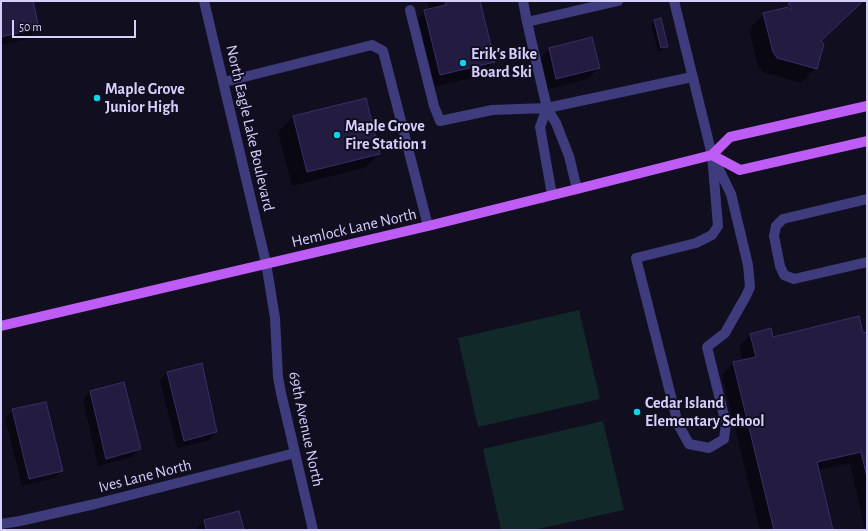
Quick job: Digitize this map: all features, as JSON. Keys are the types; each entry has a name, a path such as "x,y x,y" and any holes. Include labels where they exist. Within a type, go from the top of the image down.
{"main road":[{"path":"867,106 730,137 712,155 740,170 867,141"},
{"name":"Hemlock Lane North","path":"1,326 428,226 712,155"}],"street":[{"name":"North Eagle Lake Boulevard","path":"204,1 266,263"},
{"path":"523,1 547,108 556,123 569,156 577,189"},
{"path":"528,22 618,1"},
{"path":"674,1 712,155 718,226 712,235 696,243 636,258 678,424 689,444 709,448 724,439 726,424 707,347 725,333 750,287 748,265 731,194 712,155"},
{"path":"410,10 434,106 440,121 492,110 547,108 692,77"},
{"path":"224,82 372,45 383,51 428,226"},
{"path":"547,108 540,127 552,195"},
{"path":"867,200 783,219 776,226 774,236 780,266 784,275 794,279 867,262"},
{"name":"69th Avenue North","path":"266,263 275,318 278,377 313,530"},
{"name":"Ives Lane North","path":"1,524 95,504 295,453"}],"green space":[{"path":"579,310 600,399 478,427 458,338"},
{"path":"603,421 624,510 534,530 501,530 483,449"}],"building":[{"path":"1,1 33,1 39,28 1,37"},
{"path":"445,1 480,1 495,62 440,75 424,10 446,5"},
{"path":"792,1 863,1 821,41 824,44 817,69 777,58 773,52 763,13 788,7 791,10 792,9 788,4"},
{"path":"661,18 668,47 661,48 654,20"},
{"path":"592,37 600,68 556,79 549,48"},
{"name":"Maple Grove Fire Station 1","path":"366,98 380,154 307,172 293,116"},
{"path":"859,316 863,333 867,332 867,477 861,452 817,462 833,530 774,530 733,362 756,357 750,334 771,328 773,337"},
{"path":"202,363 217,432 184,441 167,372"},
{"path":"124,382 141,449 106,459 90,391"},
{"path":"46,402 63,471 29,479 12,409"},
{"path":"239,511 244,530 206,530 204,520"}],"place":[{"name":"Erik's Bike Board Ski","path":"463,63"},
{"name":"Maple Grove Junior High","path":"97,98"},
{"name":"Maple Grove Fire Station 1","path":"337,135"},
{"name":"Cedar Island Elementary School","path":"637,412"}]}
